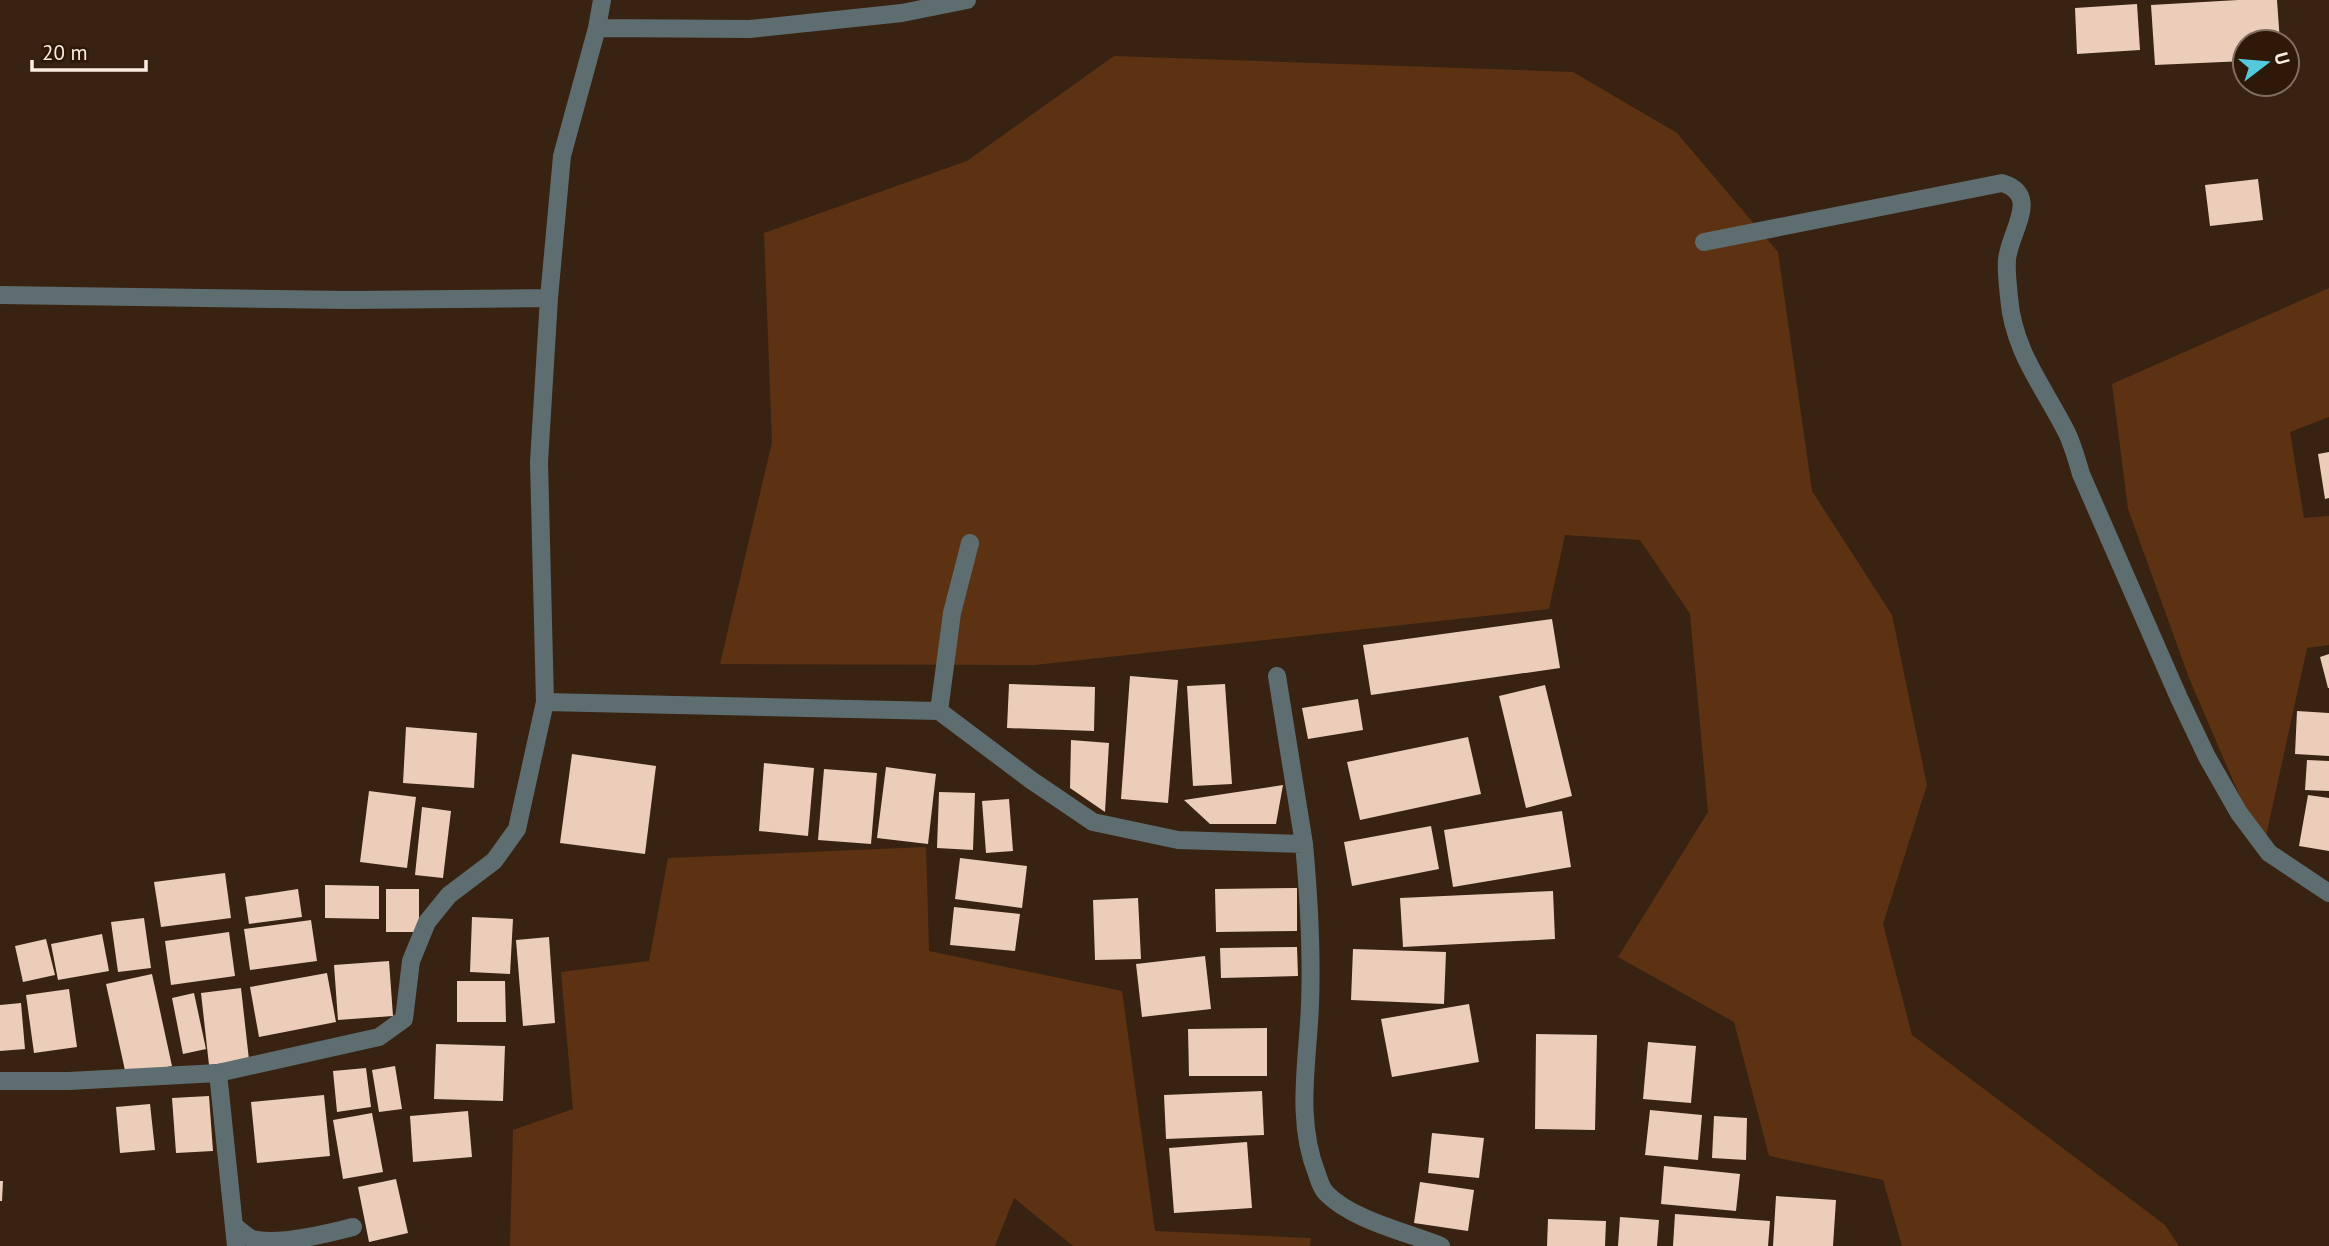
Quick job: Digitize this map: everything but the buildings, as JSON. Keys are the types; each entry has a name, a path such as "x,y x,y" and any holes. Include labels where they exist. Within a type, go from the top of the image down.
{"street":[{"path":"0,1081 69,1081 218,1073 379,1037 404,1019 411,961 428,922 449,895 494,861 517,829 545,702 539,462 549,298 562,156 597,28 602,0"},
{"path":"597,28 750,29 902,13 967,0"},
{"path":"1704,242 2002,183 2013,187 2019,193 2023,208 2011,237 2007,261 2009,301 2019,348 2068,435 2081,474 2207,757 2239,813 2269,853 2329,893"},
{"path":"0,295 350,300 549,298"},
{"path":"939,711 952,613 970,543"},
{"path":"1277,676 1304,844 1310,900 1310,1005 1304,1073 1305,1130 1309,1156 1324,1191 1348,1212 1441,1246"},
{"path":"545,702 939,711 1031,780 1093,822 1178,840 1304,844"},
{"path":"218,1073 236,1246"},
{"path":"234,1226 254,1240 273,1243 308,1239 353,1227"}],"shaded area":[{"path":"1114,56 1573,72 1677,133 1778,252 1812,491 1892,615 1927,785 1883,924 1912,1035 2165,1225 2179,1246 1902,1246 1883,1180 1769,1156 1734,1022 1618,957 1708,812 1690,614 1640,540 1565,535 1549,609 1035,665 720,664 772,442 764,233 967,161"},
{"path":"2329,288 2329,417 2290,432 2304,518 2329,516 2329,645 2307,648 2263,850 2189,678 2128,509 2112,384"},
{"path":"926,847 929,951 1122,991 1155,1231 1311,1238 1310,1246 1073,1246 1014,1198 995,1246 510,1246 513,1130 573,1109 561,972 649,961 668,858"}]}
